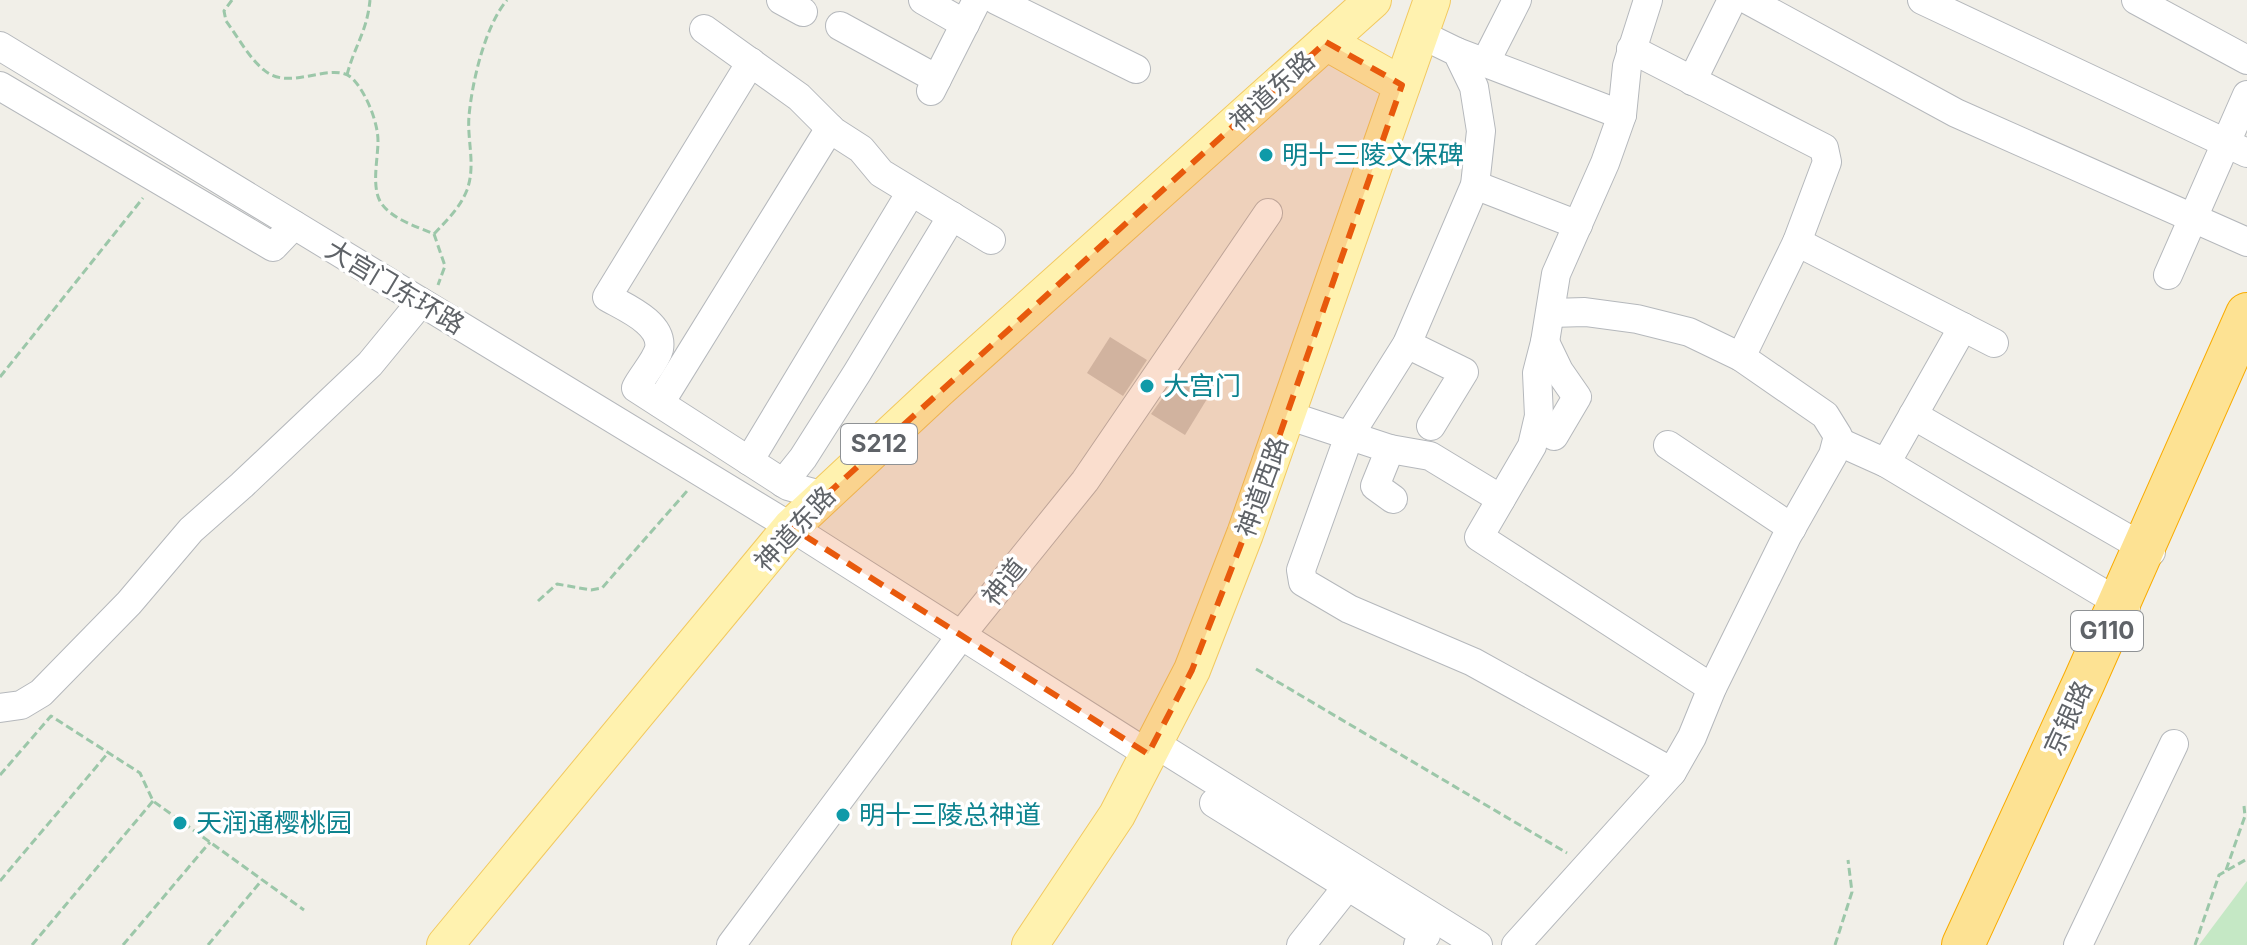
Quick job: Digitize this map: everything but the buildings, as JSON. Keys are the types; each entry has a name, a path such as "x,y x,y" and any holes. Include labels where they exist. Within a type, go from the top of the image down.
{"highway":[{"name":"京银路","path":"2148,550 2247,314"},
{"name":"京银路","path":"1972,945 2148,550 2247,340"},
{"name":"京银路","path":"1963,945 2123,605"}],"main road":[{"name":"神道东路","path":"445,945 791,527 951,378 1371,0"},
{"name":"神道西路","path":"1030,945 1117,815 1192,670 1245,534 1432,0"},
{"path":"1326,42 1362,70 1402,85"}],"street":[{"path":"840,26 934,85 971,12 923,0"},
{"path":"996,0 1136,69"},
{"path":"1485,63 1517,0"},
{"path":"1648,0 1631,49 1622,115 1556,274 1551,313 1537,373 1539,416 1532,446 1479,537 1712,688"},
{"path":"1692,81 1732,0"},
{"path":"1748,0 1956,113 2247,242"},
{"path":"1922,0 2236,148"},
{"path":"2136,0 2247,60"},
{"path":"704,29 799,97 830,128 861,149 881,173 991,240"},
{"path":"1420,34 1457,52 1622,115"},
{"name":"大宫门东环路","path":"0,46 791,527 1149,752"},
{"path":"1631,49 1824,148 1827,162 1797,242 1741,357"},
{"path":"1457,52 1474,87 1481,131 1475,185 1407,344 1349,436 1301,570 1303,582 1349,609 1473,662 1672,772"},
{"path":"615,420 659,348 656,333 646,320 607,297 751,62"},
{"path":"37,108 56,80"},
{"path":"0,86 273,247 294,225"},
{"path":"2168,275 2193,218 2236,148 2247,95"},
{"path":"660,403 830,128"},
{"path":"127,161 147,136"},
{"path":"198,203 216,178"},
{"path":"1475,185 1578,225"},
{"path":"749,461 911,192"},
{"name":"神道","path":"731,945 961,636 1085,481 1268,213"},
{"path":"783,483 819,434 952,216"},
{"path":"1797,242 1994,343"},
{"path":"0,708 21,705 41,693 129,603 191,530 370,364 423,304"},
{"path":"1516,945 1672,772 1692,737 1712,688 1792,528 1833,455 1838,436 1825,415 1741,357 1689,332 1637,319 1585,312 1551,313"},
{"path":"1886,463 1963,327"},
{"path":"1545,342 1559,371 1577,397 1554,436"},
{"path":"1407,344 1464,372 1431,426"},
{"path":"636,388 783,483 824,496"},
{"path":"1287,415 1390,449 1430,456 1501,499"},
{"path":"1913,415 2148,550"},
{"path":"1837,441 1886,463 2123,605"},
{"path":"1668,445 1792,528"},
{"path":"1390,449 1375,486 1393,499"},
{"path":"2078,945 2174,744"},
{"path":"1149,752 1347,887 1426,935 1418,945"},
{"path":"1149,752 1478,945"},
{"path":"1301,945 1347,887"}],"path":[{"path":"232,0 224,11 226,21 265,72 287,80 326,74 347,75 364,96 378,137 377,189 380,201 399,219 434,234 445,266 423,304"},
{"path":"347,75 365,29 370,0"},
{"path":"434,234 452,215 467,189 472,171 469,118 476,79 485,43 507,0"},
{"path":"0,377 158,179"},
{"path":"538,601 557,584 591,590 602,588 703,473"},
{"path":"1256,669 1588,865"},
{"path":"0,775 51,716 140,773 153,801 304,910"},
{"path":"0,881 108,753"},
{"path":"32,945 153,801"},
{"path":"2226,870 2245,816 2244,806"},
{"path":"123,945 210,842"},
{"path":"2195,945 2219,875 2247,859"},
{"path":"1835,945 1852,892 1848,860"},
{"path":"208,945 262,880"}],"highlighted area":[{"path":"1326,42 1402,85 1245,534 1192,670 1148,754 791,527"}],"green space":[{"path":"2247,881 2247,945 2199,945"}],"place":[{"name":"明十三陵文保碑","path":"1266,155"},
{"name":"大宫门","path":"1147,386"},
{"name":"明十三陵总神道","path":"843,815"},
{"name":"天润通樱桃园","path":"180,823"}]}
